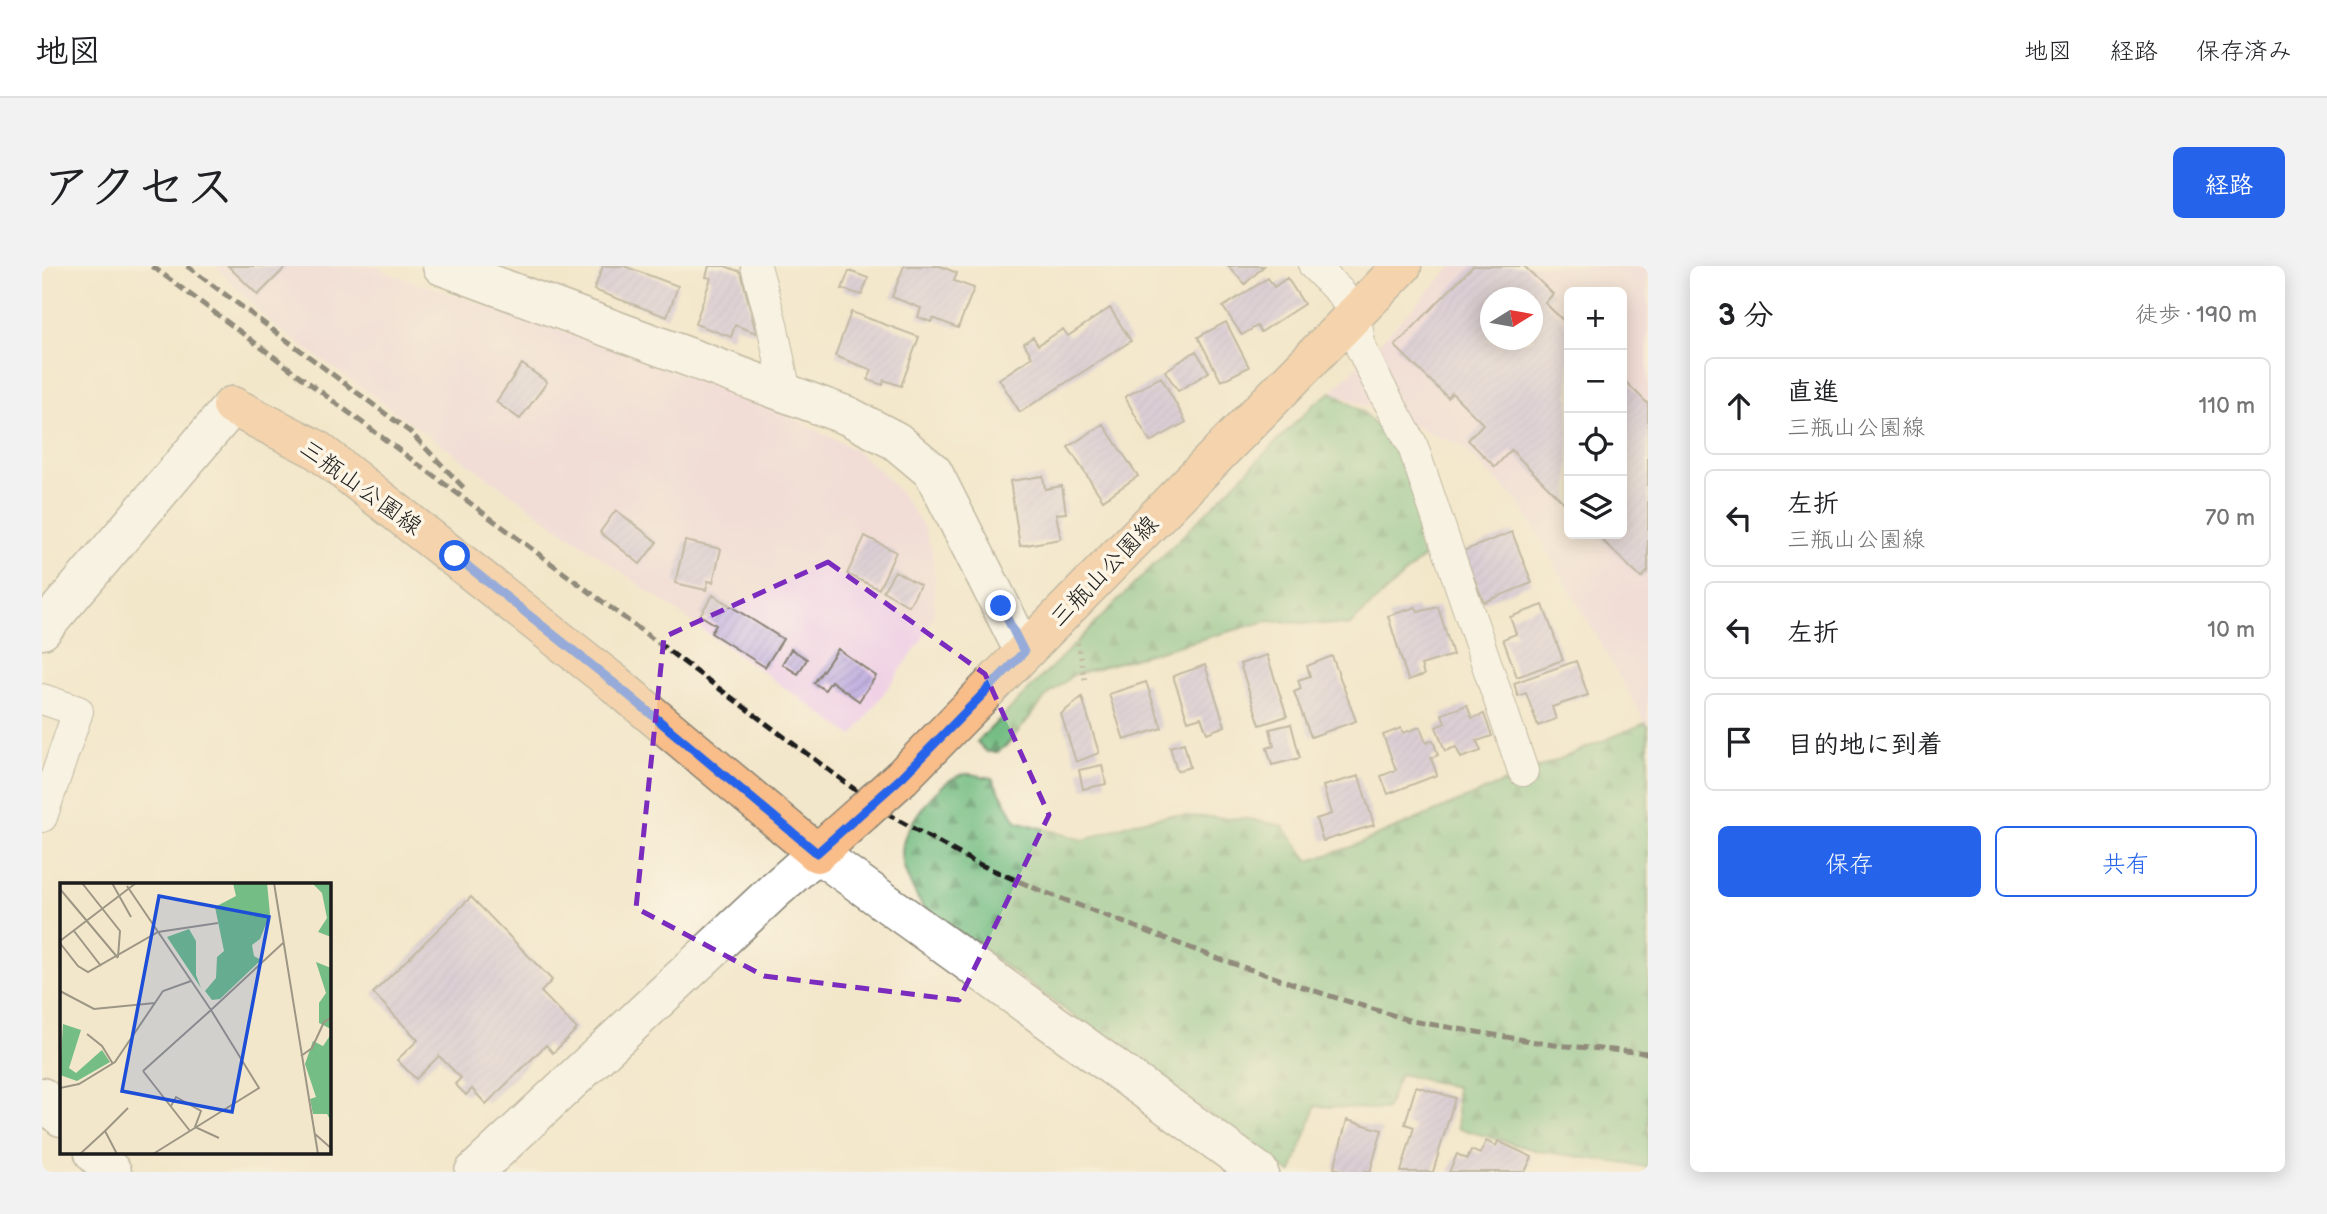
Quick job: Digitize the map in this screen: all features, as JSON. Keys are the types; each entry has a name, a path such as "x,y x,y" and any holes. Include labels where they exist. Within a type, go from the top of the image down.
{"main road":[{"name":"三瓶山公園線","path":"232,406 316,449 614,683 817,853 902,777 1402,266"}],"street":[{"path":"442,266 848,416 896,441 933,472 1024,652"},
{"path":"756,266 772,324 786,393"},
{"path":"1314,266 1339,291 1355,313 1362,348 1412,444 1523,771"},
{"path":"42,631 232,406"},
{"path":"42,699 78,711 42,817"},
{"path":"474,1172 817,853 1259,1172"},
{"path":"42,1097 60,1116"},
{"path":"95,1154 112,1172"}],"path":[{"path":"1077,636 1085,681"}],"highlighted area":[{"path":"828,562 985,674 1049,815 959,1000 764,976 636,908 664,637"}],"shaded area":[{"path":"215,266 377,266 388,273 555,328 771,407 855,450 901,494 923,526 932,549 935,577 934,615 922,640 853,736 273,325"},
{"path":"1453,266 1648,266 1648,727 1519,502 1461,446 1332,392"}],"green space":[{"path":"1332,392 1363,412 1396,447 1433,548 1349,626 1267,621 1073,675 1046,697 1008,744 998,752 987,752 977,742 1315,403"},
{"path":"1645,723 1648,727 1648,1167 1538,1151 1458,1128 1456,1087 1400,1074 1386,1110 1316,1106 1292,1172 1289,1172 923,907 910,884 902,858 907,832 928,800 947,782 965,774 992,778 1016,821 1084,840 1131,823 1169,815 1250,819 1283,826 1309,861 1351,847"}],"building":[{"path":"228,266 287,266 258,295"},
{"path":"603,266 624,266 678,286 667,317 594,290"},
{"path":"709,266 725,266 741,272 756,333 735,325 731,337 695,324 711,278 706,277"},
{"path":"904,266 940,266 957,273 954,281 974,288 958,328 933,318 931,322 918,317 921,308 892,297"},
{"path":"1228,266 1264,266 1245,284"},
{"path":"1473,266 1524,266 1553,294 1545,303 1564,321 1564,503 1511,450 1495,467 1468,440 1483,424 1452,393 1448,398 1395,346"},
{"path":"849,271 868,278 862,295 842,289"},
{"path":"1268,278 1274,287 1287,278 1304,304 1261,332 1257,326 1242,335 1223,307"},
{"path":"1110,308 1131,341 1020,412 999,379 1032,357 1024,343 1033,337 1038,345 1063,329 1068,336"},
{"path":"851,312 919,337 901,386 884,380 883,385 868,380 872,370 835,356"},
{"path":"1226,322 1249,367 1221,381 1198,337"},
{"path":"1196,351 1209,372 1178,391 1165,371"},
{"path":"522,364 547,382 520,419 496,402"},
{"path":"1161,377 1186,422 1150,442 1125,397"},
{"path":"1627,383 1648,404 1648,571 1641,578 1601,539 1627,539"},
{"path":"1103,424 1138,476 1103,500 1068,447"},
{"path":"1043,476 1045,489 1062,486 1066,513 1056,514 1061,539 1020,546 1010,481"},
{"path":"616,510 657,542 640,564 600,532"},
{"path":"1512,532 1532,583 1484,602 1463,551"},
{"path":"865,536 896,552 879,589 847,574"},
{"path":"685,541 721,549 713,582 708,581 706,590 675,583"},
{"path":"895,571 920,585 909,606 883,591"},
{"path":"713,595 783,639 765,667 711,633 716,625 700,615"},
{"path":"1543,605 1563,660 1517,677 1503,639 1516,634 1510,617"},
{"path":"1416,607 1418,612 1438,607 1453,655 1421,665 1424,675 1408,680 1388,616"},
{"path":"791,649 807,659 798,674 782,664"},
{"path":"838,649 876,676 859,701 831,681 825,690 814,683"},
{"path":"1267,655 1287,716 1260,725 1240,664"},
{"path":"1332,656 1356,721 1311,737 1294,692 1301,689 1298,680 1310,676 1307,666"},
{"path":"1576,661 1588,695 1552,707 1556,719 1538,726 1526,693 1518,696 1514,683"},
{"path":"1205,665 1225,726 1207,733 1201,717 1188,721 1173,676"},
{"path":"1146,682 1162,728 1124,740 1109,694"},
{"path":"1082,697 1099,753 1076,762 1061,714"},
{"path":"1467,705 1472,718 1484,714 1492,736 1477,741 1481,751 1461,758 1456,747 1445,751 1436,727 1445,723 1442,714"},
{"path":"1291,724 1300,758 1272,765 1267,748 1274,746 1270,729"},
{"path":"1420,727 1426,743 1433,740 1438,755 1431,758 1437,775 1388,794 1381,776 1396,770 1383,735 1401,728 1403,733"},
{"path":"1184,743 1190,767 1177,771 1170,747"},
{"path":"1102,765 1106,784 1083,789 1079,770"},
{"path":"1359,776 1374,825 1323,841 1316,819 1331,814 1323,786"},
{"path":"471,897 552,980 541,992 577,1029 553,1053 546,1045 486,1104 472,1089 466,1095 455,1084 461,1078 439,1056 416,1079 397,1060 418,1040 373,993"},
{"path":"1416,1086 1455,1098 1433,1172 1401,1172 1414,1127 1405,1124"},
{"path":"1347,1120 1382,1130 1370,1172 1349,1172 1334,1168"},
{"path":"1486,1141 1496,1146 1498,1141 1532,1157 1525,1172 1449,1172 1457,1154 1467,1159 1471,1150 1480,1154"}],"railway":[{"path":"152,266 889,815 974,862 1039,890 1219,959 1412,1021 1554,1045 1648,1053"},
{"path":"187,266 410,432 466,490"}],"route":[{"path":"455,556 614,683 817,853 902,777 1024,652 1001,606"}]}
